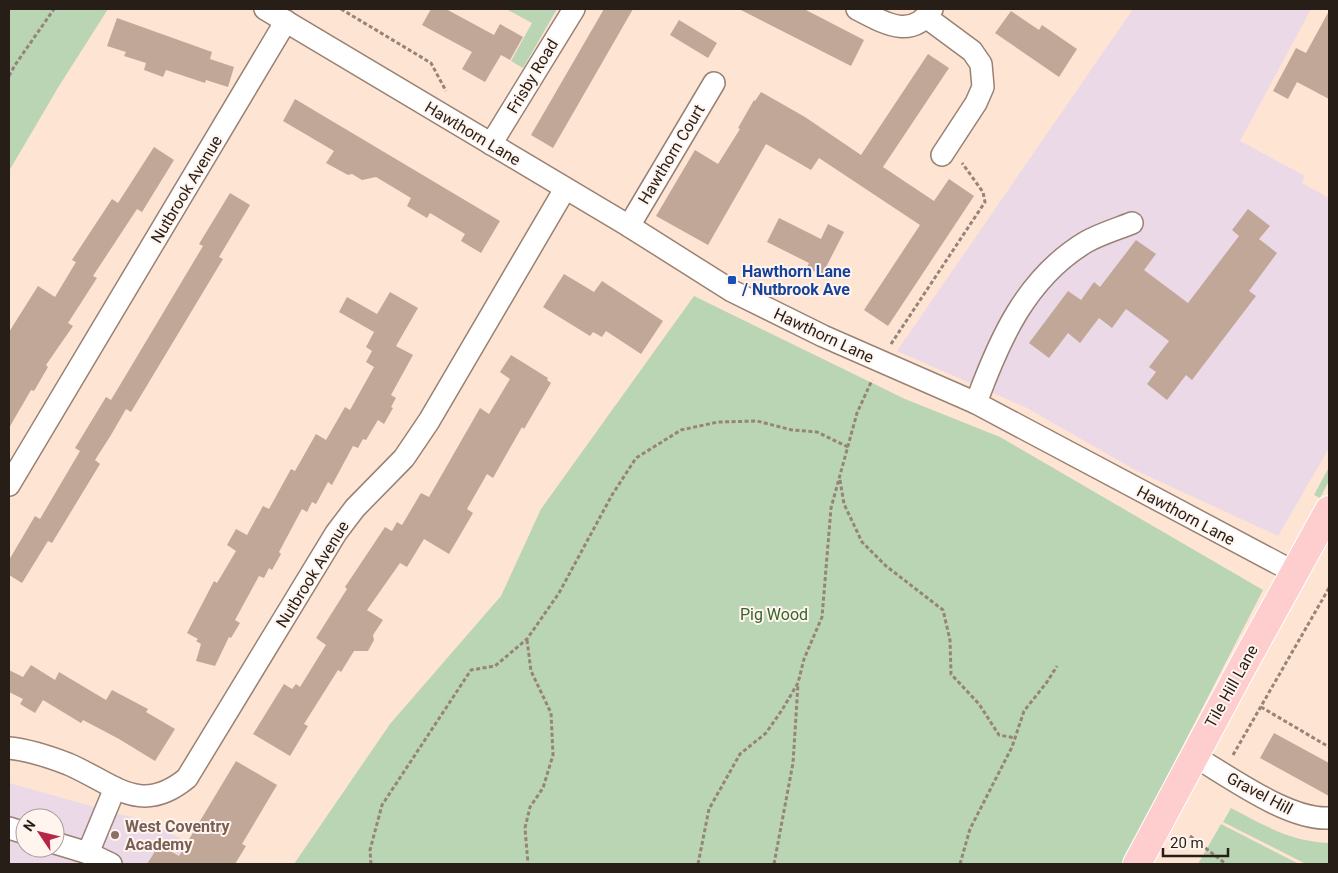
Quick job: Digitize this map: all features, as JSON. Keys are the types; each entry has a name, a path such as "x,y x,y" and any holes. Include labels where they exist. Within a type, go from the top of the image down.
{"main road":[{"name":"Tile Hill Lane","path":"1137,864 1329,510"}],"street":[{"name":"Hawthorn Lane","path":"266,9 629,226 732,291 823,336 876,370 976,403 1294,572"},
{"name":"Frisby Road","path":"491,144 574,9"},
{"path":"857,9 889,25 902,27 915,24 929,13 972,52 981,64 983,87 976,103 947,147"},
{"name":"Nutbrook Avenue","path":"9,485 286,21"},
{"name":"Hawthorn Court","path":"629,226 714,83"},
{"name":"Nutbrook Avenue","path":"9,748 68,764 126,794 139,796 158,795 174,789 187,778 336,533 355,508 404,458 429,421 566,189"},
{"path":"976,403 1008,325 1055,264 1087,241 1132,223"},
{"name":"Gravel Hill","path":"1194,756 1281,807 1318,819 1329,818"},
{"path":"88,853 115,788"},
{"path":"65,845 88,853 111,864"}],"path":[{"path":"9,76 54,9"},
{"path":"341,9 431,64 446,90 457,116 453,121"},
{"path":"774,864 793,763 798,683 804,659 822,617 832,508 857,413 876,370 985,202 983,192 947,147"},
{"path":"372,864 370,850 382,804 471,670 495,666 527,639 559,592 612,495 636,458 681,430 718,422 756,420 792,430 817,432 848,447"},
{"path":"840,477 844,504 862,542 886,566 943,610 950,640 951,674 979,704 999,735 1016,738"},
{"path":"1223,773 1329,588"},
{"path":"527,639 530,671 551,712 553,755 543,788 530,807 525,828 528,864"},
{"path":"960,864 970,830 1016,738 1024,711 1057,666"},
{"path":"698,864 709,809 740,754 766,733 798,683"},
{"path":"1261,707 1329,747"},
{"path":"1190,836 1226,864"}],"shaded area":[{"path":"1133,9 1311,9 1240,141 1305,176 1302,183 1329,198 1329,448 1278,536 1135,470 1027,408 897,351"},
{"name":"West Coventry Academy","path":"9,783 152,823 226,864 9,864"}],"green space":[{"path":"9,9 108,9 59,86 9,171"},
{"path":"506,9 557,9 523,68 511,61 532,23"},
{"name":"Pig Wood","path":"694,296 905,399 1000,437 1263,590 1122,864 294,864 390,724 501,596 541,509"},
{"path":"1329,467 1329,481 1320,498 1314,495"},
{"path":"1231,808 1290,836 1329,843 1329,864 1306,864 1223,822"},
{"path":"1221,824 1299,864 1198,864"}],"building":[{"path":"431,9 446,9 494,35 500,24 523,37 510,60 501,55 485,82 462,69 472,52 422,25"},
{"path":"604,9 633,9 553,148 531,135"},
{"path":"739,9 804,9 864,40 851,66"},
{"path":"1011,11 1039,30 1042,25 1077,49 1059,77 995,33"},
{"path":"1329,11 1329,99 1297,82 1288,99 1273,91 1296,48 1306,53"},
{"path":"117,18 212,52 210,59 234,67 228,87 206,80 205,83 166,70 163,77 144,70 146,63 124,56 126,52 107,46"},
{"path":"679,20 717,43 708,58 670,35"},
{"path":"928,54 949,68 883,167 934,201 949,179 974,196 888,326 864,310 920,225 819,158 811,170 766,144 708,245 656,216 695,150 718,164 740,129 738,128 754,100 761,92 805,117 861,155"},
{"path":"295,99 500,221 481,253 461,241 465,234 430,213 427,218 407,206 411,198 376,177 362,180 326,163 334,151 283,121"},
{"path":"154,147 174,160 142,212 137,209 93,276 97,278 68,323 73,326 46,365 48,367 34,391 31,390 9,428 9,332 38,286 55,297 76,262 72,260 112,199 118,203"},
{"path":"230,193 250,205 219,257 223,259 131,412 126,409 95,460 100,464 52,543 48,541 22,583 9,575 9,560 35,516 40,519 80,451 75,448 106,397 111,400 203,246 199,244"},
{"path":"1248,209 1270,226 1259,239 1277,253 1249,291 1256,296 1192,380 1186,375 1167,400 1147,384 1156,372 1149,367 1169,341 1126,309 1112,328 1099,318 1080,343 1068,333 1049,358 1029,343 1068,291 1081,300 1094,282 1100,287 1136,240 1156,254 1144,270 1188,303 1239,236 1232,230"},
{"path":"779,218 821,239 828,224 844,232 822,275 807,268 809,263 767,242"},
{"path":"564,274 594,292 602,281 663,321 641,354 606,331 602,337 593,332 590,336 543,307"},
{"path":"390,292 418,308 396,346 413,355 391,395 396,398 391,407 393,408 384,424 378,420 366,440 363,439 358,448 353,446 332,485 328,482 316,504 312,502 307,512 302,509 279,552 281,554 272,570 269,568 264,578 259,576 235,620 240,623 231,638 229,637 215,666 196,661 201,644 196,641 198,639 187,633 214,581 217,583 236,551 227,545 236,529 247,535 263,506 269,509 291,469 295,471 316,434 326,440 345,407 350,410 374,367 366,362 372,351 366,347 374,332 339,312 347,297 377,314"},
{"path":"511,355 548,378 547,380 551,383 524,429 522,427 493,478 487,474 467,509 473,513 449,554 424,539 407,567 400,563 367,610 383,620 373,635 374,640 368,651 354,651 341,672 338,670 304,724 308,726 290,756 253,734 284,684 292,689 296,684 300,687 326,645 316,638 347,589 345,587 385,527 392,531 397,522 402,525 421,493 429,497 480,408 489,414 510,379 500,372"},
{"path":"31,665 55,680 59,672 106,700 112,690 148,709 146,712 175,729 155,761 119,739 83,720 81,723 43,700 35,713 20,704 23,699 9,692 9,670 23,677"},
{"path":"1274,733 1329,763 1329,796 1260,758"},
{"path":"236,761 277,785 242,844 246,846 235,864 147,864 159,845 179,856"}],"place":[{"name":"Hawthorn Lane / Nutbrook Ave","path":"732,280"},
{"name":"West Coventry Academy","path":"115,835"}]}
